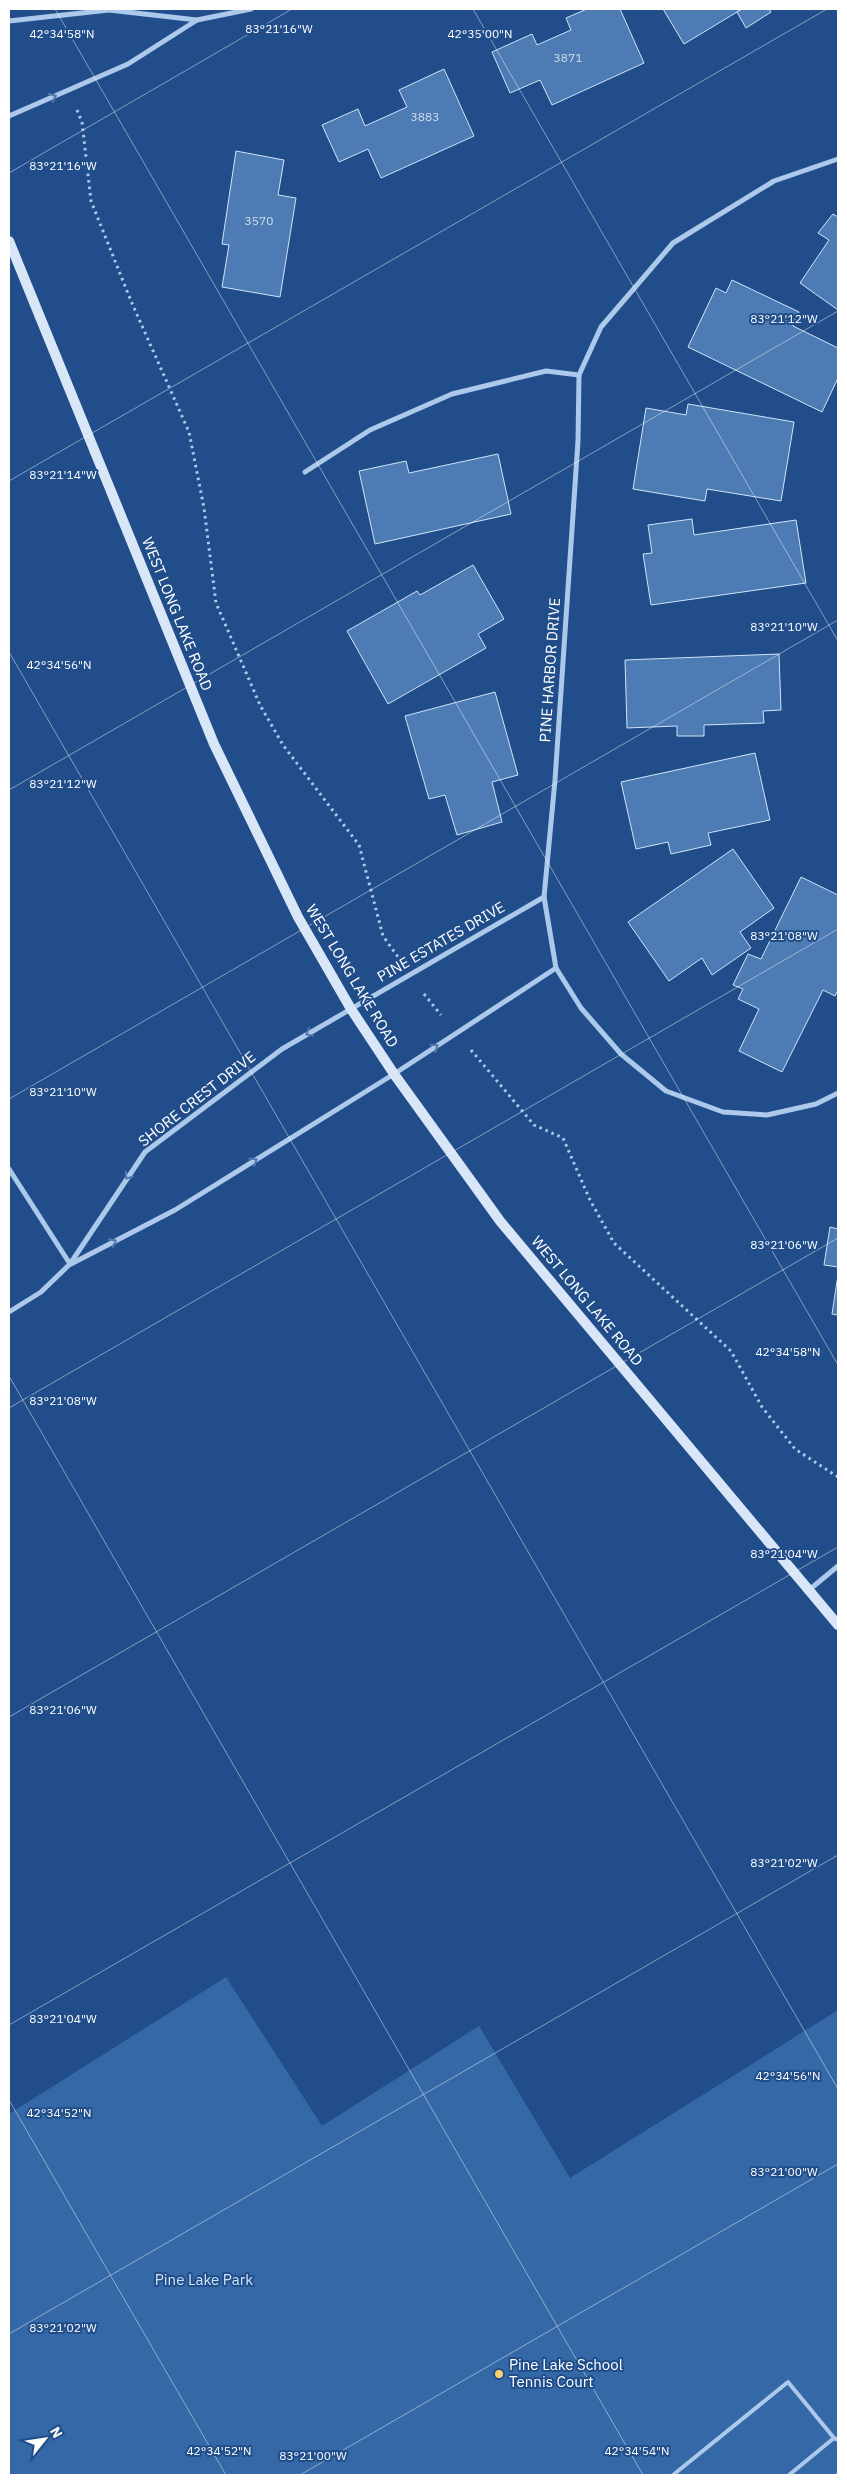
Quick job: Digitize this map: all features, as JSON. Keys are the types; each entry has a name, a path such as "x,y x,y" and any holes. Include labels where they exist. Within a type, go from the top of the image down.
{"main road":[{"name":"WEST LONG LAKE ROAD","path":"9,241 214,744 298,917 352,1009 394,1074 500,1221 838,1625"}],"street":[{"path":"9,21 109,10 197,20 251,9"},
{"path":"9,116 128,64 197,20"},
{"name":"PINE HARBOR DRIVE","path":"838,159 774,181 673,243 601,327 579,375 578,441 555,780 544,897 556,968 581,1008 621,1054 666,1091 723,1112 767,1115 816,1104 838,1093"},
{"path":"305,472 370,430 452,394 546,371 579,375"},
{"name":"PINE ESTATES DRIVE","path":"352,1009 409,973 544,897"},
{"path":"394,1074 556,968"},
{"name":"SHORE CREST DRIVE","path":"9,1312 40,1292 70,1264 145,1152 282,1049 352,1009"},
{"name":"SHORE CREST DRIVE","path":"70,1264 175,1210 394,1074"},
{"path":"9,1169 70,1264"},
{"path":"809,1590 838,1566"}],"lane":[{"path":"673,2475 788,2382 836,2439 789,2475"}],"path":[{"path":"68,90 82,122 91,201 131,301 189,432 204,508 216,603 260,705 283,745 359,845 383,936 456,1033 534,1125 563,1138 590,1200 614,1243 731,1351 762,1407 795,1449 838,1477"}],"green space":[{"name":"Pine Lake Park","path":"226,1977 322,2126 479,2026 570,2178 838,2010 838,2475 9,2475 9,2114"}],"building":[{"path":"587,9 620,9 644,63 552,105 540,80 510,93 492,52 532,34 537,45 571,30 566,18"},
{"path":"663,9 742,9 684,44"},
{"path":"742,9 769,9 771,12 746,28 737,12"},
{"path":"444,69 474,136 381,178 368,149 339,162 322,125 358,109 365,126 407,107 399,90"},
{"path":"236,151 284,160 278,195 296,198 280,297 222,287 229,245 222,244"},
{"path":"833,214 838,217 838,310 800,283 829,240 818,233"},
{"path":"732,280 799,312 793,326 838,348 838,378 822,412 688,347 716,288 726,293"},
{"path":"688,404 794,422 781,501 707,489 705,501 633,489 646,408 686,415"},
{"path":"498,454 511,514 375,544 359,471 406,461 409,473"},
{"path":"692,519 694,535 796,520 806,583 651,605 643,554 652,553 648,525"},
{"path":"473,565 504,619 478,634 486,648 388,704 347,631 417,591 420,595"},
{"path":"779,654 781,710 763,711 764,723 704,725 704,736 677,736 677,726 627,728 625,660"},
{"path":"495,692 518,775 492,782 502,822 457,835 445,795 429,799 405,716"},
{"path":"755,753 770,820 708,833 711,845 671,854 668,842 636,849 621,782"},
{"path":"733,849 774,908 740,932 751,948 712,975 702,958 669,981 628,922"},
{"path":"801,877 838,895 838,990 835,996 823,990 782,1072 739,1051 759,1009 738,999 743,989 733,985 748,954 761,959"},
{"path":"830,1227 838,1229 838,1267 824,1265"},
{"path":"838,1275 838,1315 832,1314"}],"place":[{"name":"Pine Lake School Tennis Court","path":"499,2374"}]}
